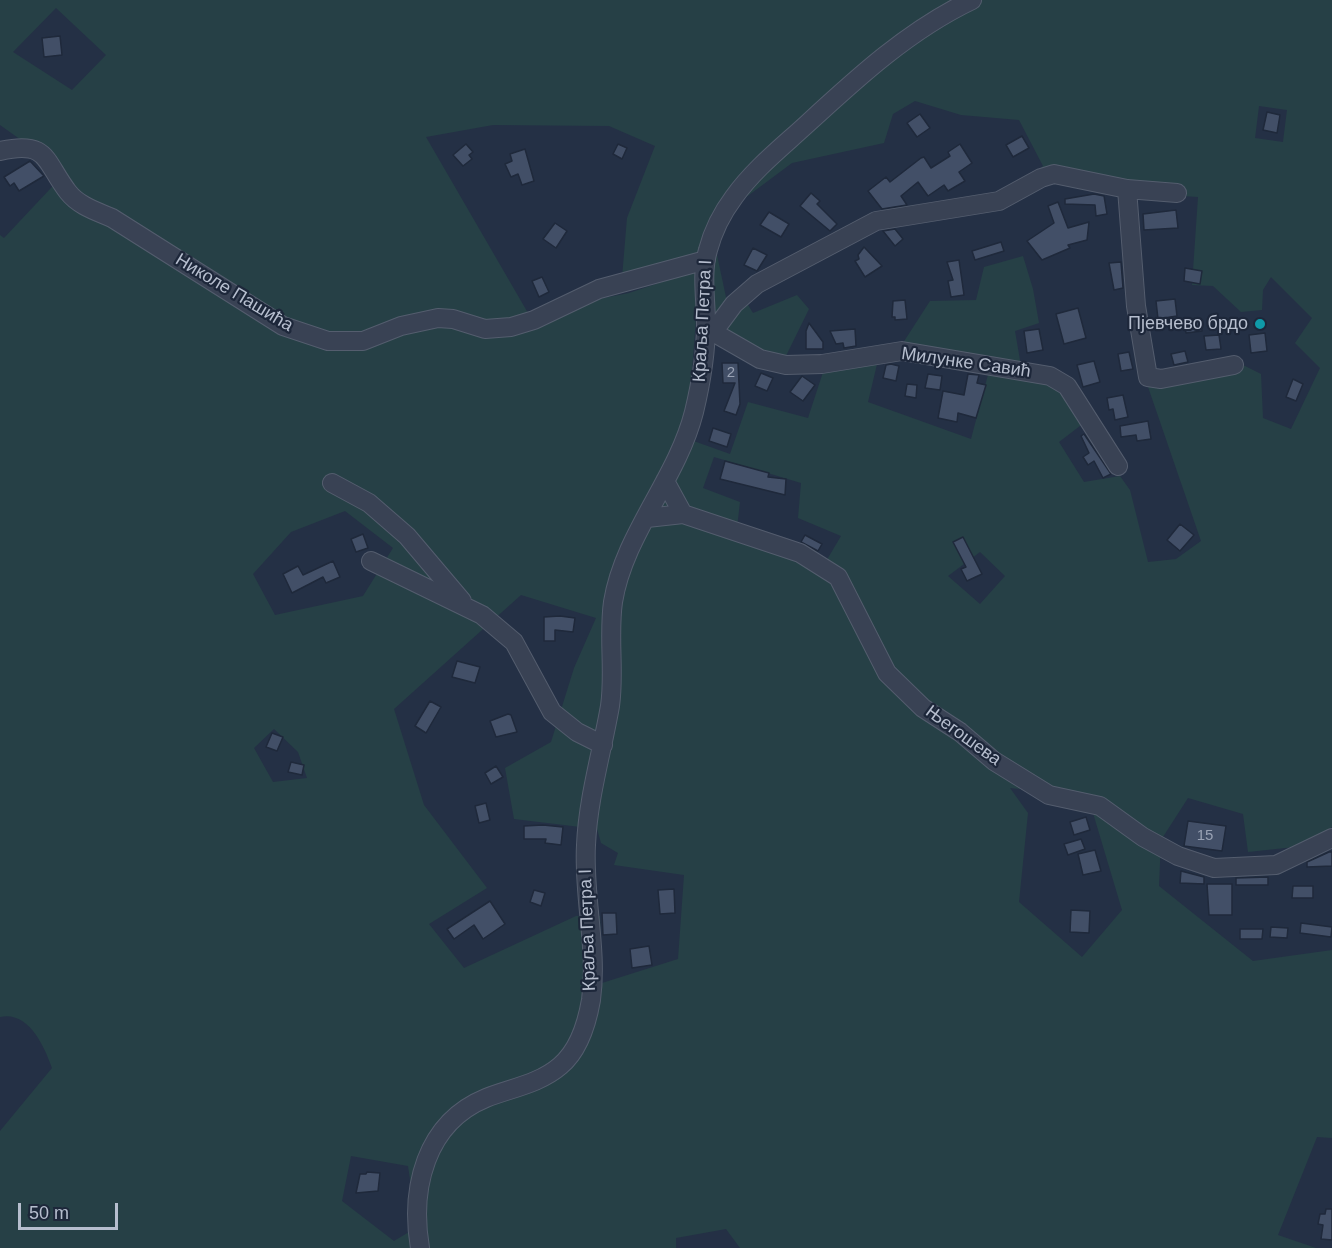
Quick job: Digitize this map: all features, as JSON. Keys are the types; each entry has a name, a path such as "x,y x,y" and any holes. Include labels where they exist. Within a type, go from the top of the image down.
{"street":[{"name":"Краља Петра I","path":"420,1248 416,1216 417,1189 424,1165 438,1137 457,1116 480,1100 538,1080 558,1068 573,1052 590,1006 592,976 586,843 603,745 612,675 613,605 624,564 692,420 710,330 706,260 724,213 751,176 855,80 932,22 972,0"},
{"name":"Николе Пашића","path":"0,151 25,148 46,156 68,193 84,206 112,218 283,326 328,341 363,341 411,323 438,318 453,319 485,329 511,327 534,320 599,289 706,260"},
{"path":"710,330 757,284 876,221 999,201 1041,178 1054,174 1127,189 1177,193"},
{"path":"1127,189 1136,306 1148,376 1161,379 1234,365"},
{"name":"Милунке Савић","path":"710,330 760,359 786,365 822,364 902,351 1050,376 1067,386 1118,466"},
{"path":"665,481 683,514"},
{"path":"332,483 369,503 407,536 466,607"},
{"name":"Његошева","path":"647,518 683,514 800,553 838,577 887,673 923,708 960,732 994,760 1049,795 1100,806 1143,837 1178,856 1214,868 1276,865 1332,838"},
{"path":"371,561 482,615 514,642 552,712 578,732 603,745"}],"green space":[{"path":"0,0 1332,0 1332,827 1304,846 1248,852 1243,814 1188,798 1161,840 1159,886 1253,961 1332,950 1332,1138 1317,1137 1278,1235 1316,1248 740,1248 726,1229 676,1238 676,1248 0,1248 0,1131 52,1068 40,1041 27,1025 19,1019 0,1017 0,235 4,238 66,172 0,125","holes":["56,8 106,55 72,90 13,52","915,101 961,115 1019,120 1043,166 1036,172 1133,193 1198,197 1192,285 1213,286 1241,312 1262,310 1263,290 1271,277 1312,318 1295,343 1320,368 1291,429 1263,418 1261,374 1233,360 1147,384 1201,541 1176,559 1148,562 1130,490 1120,476 1084,482 1059,442 1093,416 1062,378 1021,366 1015,331 1039,323 1033,289 1023,256 984,267 976,300 930,301 901,346 989,371 971,439 868,402 878,360 824,369 808,418 748,402 730,454 688,439 686,449 696,318 761,356 785,358 809,309 797,295 753,313 745,300 876,225 846,226 727,302 716,250 737,204 792,163 884,143 893,114","1259,106 1287,110 1283,142 1255,138","493,125 609,126 655,146 627,218 622,278 696,255 768,154 695,271 629,293 528,313 426,137","714,457 801,483 798,518 841,536 825,563 737,528 740,502 703,488","345,511 393,548 363,596 275,615 253,574 291,532","980,552 1005,576 980,604 948,576","521,595 596,618 574,668 551,742 505,768 514,819 597,829 601,843 618,853 614,865 684,875 678,959 602,983 600,916 576,916 464,968 429,924 487,888 424,805 394,709","274,729 298,752 307,778 273,782 254,748","1010,788 1030,790 1093,813 1122,910 1082,957 1019,902 1028,813","351,1156 408,1166 411,1186 409,1232 394,1241 342,1201"]}],"building":[{"path":"60,36 62,55 44,57 42,38"},
{"path":"1267,112 1280,115 1277,133 1263,130"},
{"path":"920,114 930,128 917,137 907,123"},
{"path":"1022,136 1029,148 1013,157 1006,145"},
{"path":"466,144 473,152 469,155 472,159 463,166 453,155"},
{"path":"618,144 627,148 622,159 613,154"},
{"path":"960,144 972,163 959,172 965,181 948,191 944,185 928,196 918,182 901,196 907,205 882,209 868,191 886,177 890,182 921,158 924,157 931,168 950,156 948,152"},
{"path":"525,149 534,181 522,185 518,174 511,177 505,164 512,161 510,154"},
{"path":"30,161 44,176 19,191 14,183 10,186 4,177"},
{"path":"811,193 820,201 817,204 837,224 830,231 800,206"},
{"path":"1094,194 1104,196 1107,214 1096,216 1095,205 1065,204 1065,199"},
{"path":"1058,202 1068,228 1089,222 1087,240 1068,245 1070,248 1042,260 1027,241 1054,223 1048,206"},
{"path":"1176,210 1178,228 1144,230 1143,214"},
{"path":"769,212 789,224 781,237 760,225"},
{"path":"555,223 567,231 556,248 543,239"},
{"path":"895,229 903,239 895,246 883,231"},
{"path":"1001,242 1004,251 975,260 972,251"},
{"path":"864,247 882,266 865,277 855,261 859,259 858,255"},
{"path":"753,248 767,255 757,271 744,265"},
{"path":"959,260 964,295 951,297 948,281 953,280 947,262"},
{"path":"1121,262 1123,288 1114,290 1109,263"},
{"path":"1185,268 1202,271 1200,284 1184,281"},
{"path":"542,277 549,292 539,297 532,281"},
{"path":"1175,299 1177,316 1158,319 1156,301"},
{"path":"905,300 907,319 895,320 895,317 892,317 893,301"},
{"path":"1078,308 1086,338 1064,344 1056,314"},
{"path":"1201,319 1202,331 1186,333 1184,321"},
{"path":"809,323 823,342 823,349 806,349 806,331"},
{"path":"855,329 856,346 844,348 843,343 836,344 830,331"},
{"path":"1039,329 1043,350 1027,353 1024,331"},
{"path":"1265,333 1267,351 1251,353 1249,335"},
{"path":"1219,335 1221,349 1206,350 1204,336"},
{"path":"1185,351 1188,362 1174,365 1171,354"},
{"path":"1129,352 1133,369 1121,371 1118,354"},
{"path":"1094,361 1100,382 1083,387 1077,365"},
{"path":"722,363 738,363 740,404 736,415 724,411 735,383 723,383"},
{"path":"886,365 899,366 896,381 883,378"},
{"path":"761,373 773,378 767,391 755,386"},
{"path":"928,374 942,376 940,390 925,388"},
{"path":"968,374 979,375 977,383 986,385 976,418 958,413 957,422 938,418 943,391 964,395"},
{"path":"802,376 815,385 803,401 790,392"},
{"path":"1293,379 1303,384 1296,401 1286,397"},
{"path":"907,384 917,385 916,398 905,396"},
{"path":"1123,395 1128,417 1115,420 1113,409 1109,410 1107,398"},
{"path":"1148,421 1151,439 1137,441 1136,435 1121,437 1120,426"},
{"path":"713,428 731,434 727,447 709,441"},
{"path":"1084,434 1111,474 1103,478 1094,461 1088,465 1083,457 1089,453 1081,436"},
{"path":"725,461 769,473 768,477 786,479 785,495 720,479"},
{"path":"1180,524 1194,535 1180,551 1167,540"},
{"path":"363,534 368,548 356,552 351,539"},
{"path":"805,535 822,544 818,551 801,542"},
{"path":"963,537 982,574 967,581 961,569 966,567 953,542"},
{"path":"333,561 340,577 326,583 323,577 292,593 283,574 298,566 303,575"},
{"path":"544,617 575,618 573,632 555,630 555,641 544,641"},
{"path":"457,661 480,667 475,683 452,677"},
{"path":"430,701 441,707 426,733 415,726"},
{"path":"511,715 517,732 496,737 490,721"},
{"path":"272,733 283,737 277,751 266,747"},
{"path":"291,762 304,765 302,775 288,772"},
{"path":"496,766 503,777 491,784 485,773"},
{"path":"486,803 490,820 479,823 475,806"},
{"path":"1086,817 1090,830 1074,835 1070,822"},
{"path":"1188,821 1226,826 1222,851 1184,846"},
{"path":"524,826 563,827 561,845 545,843 546,839 524,839"},
{"path":"1081,839 1085,849 1068,855 1064,844"},
{"path":"1095,850 1101,871 1083,875 1078,854"},
{"path":"1332,852 1332,866 1307,867 1307,862"},
{"path":"1181,871 1204,877 1204,884 1180,883"},
{"path":"1268,877 1268,885 1236,885 1236,878"},
{"path":"1207,884 1232,884 1232,915 1209,915"},
{"path":"1293,886 1313,886 1313,898 1292,898"},
{"path":"674,889 675,913 660,914 658,890"},
{"path":"534,890 545,893 541,906 530,902"},
{"path":"490,901 505,924 483,939 474,925 454,939 447,929"},
{"path":"1071,910 1090,911 1089,933 1070,932"},
{"path":"602,913 616,913 617,934 603,935"},
{"path":"1301,923 1332,927 1331,937 1300,933"},
{"path":"1271,927 1288,928 1287,938 1270,937"},
{"path":"1240,929 1263,929 1262,939 1240,939"},
{"path":"649,946 652,965 632,968 630,949"},
{"path":"380,1173 378,1191 356,1193 360,1174"},
{"path":"1326,1209 1332,1209 1332,1240 1321,1239 1323,1225 1318,1224 1320,1214 1325,1214"}],"place":[{"name":"Пјевчево брдо","path":"1260,324"}]}
